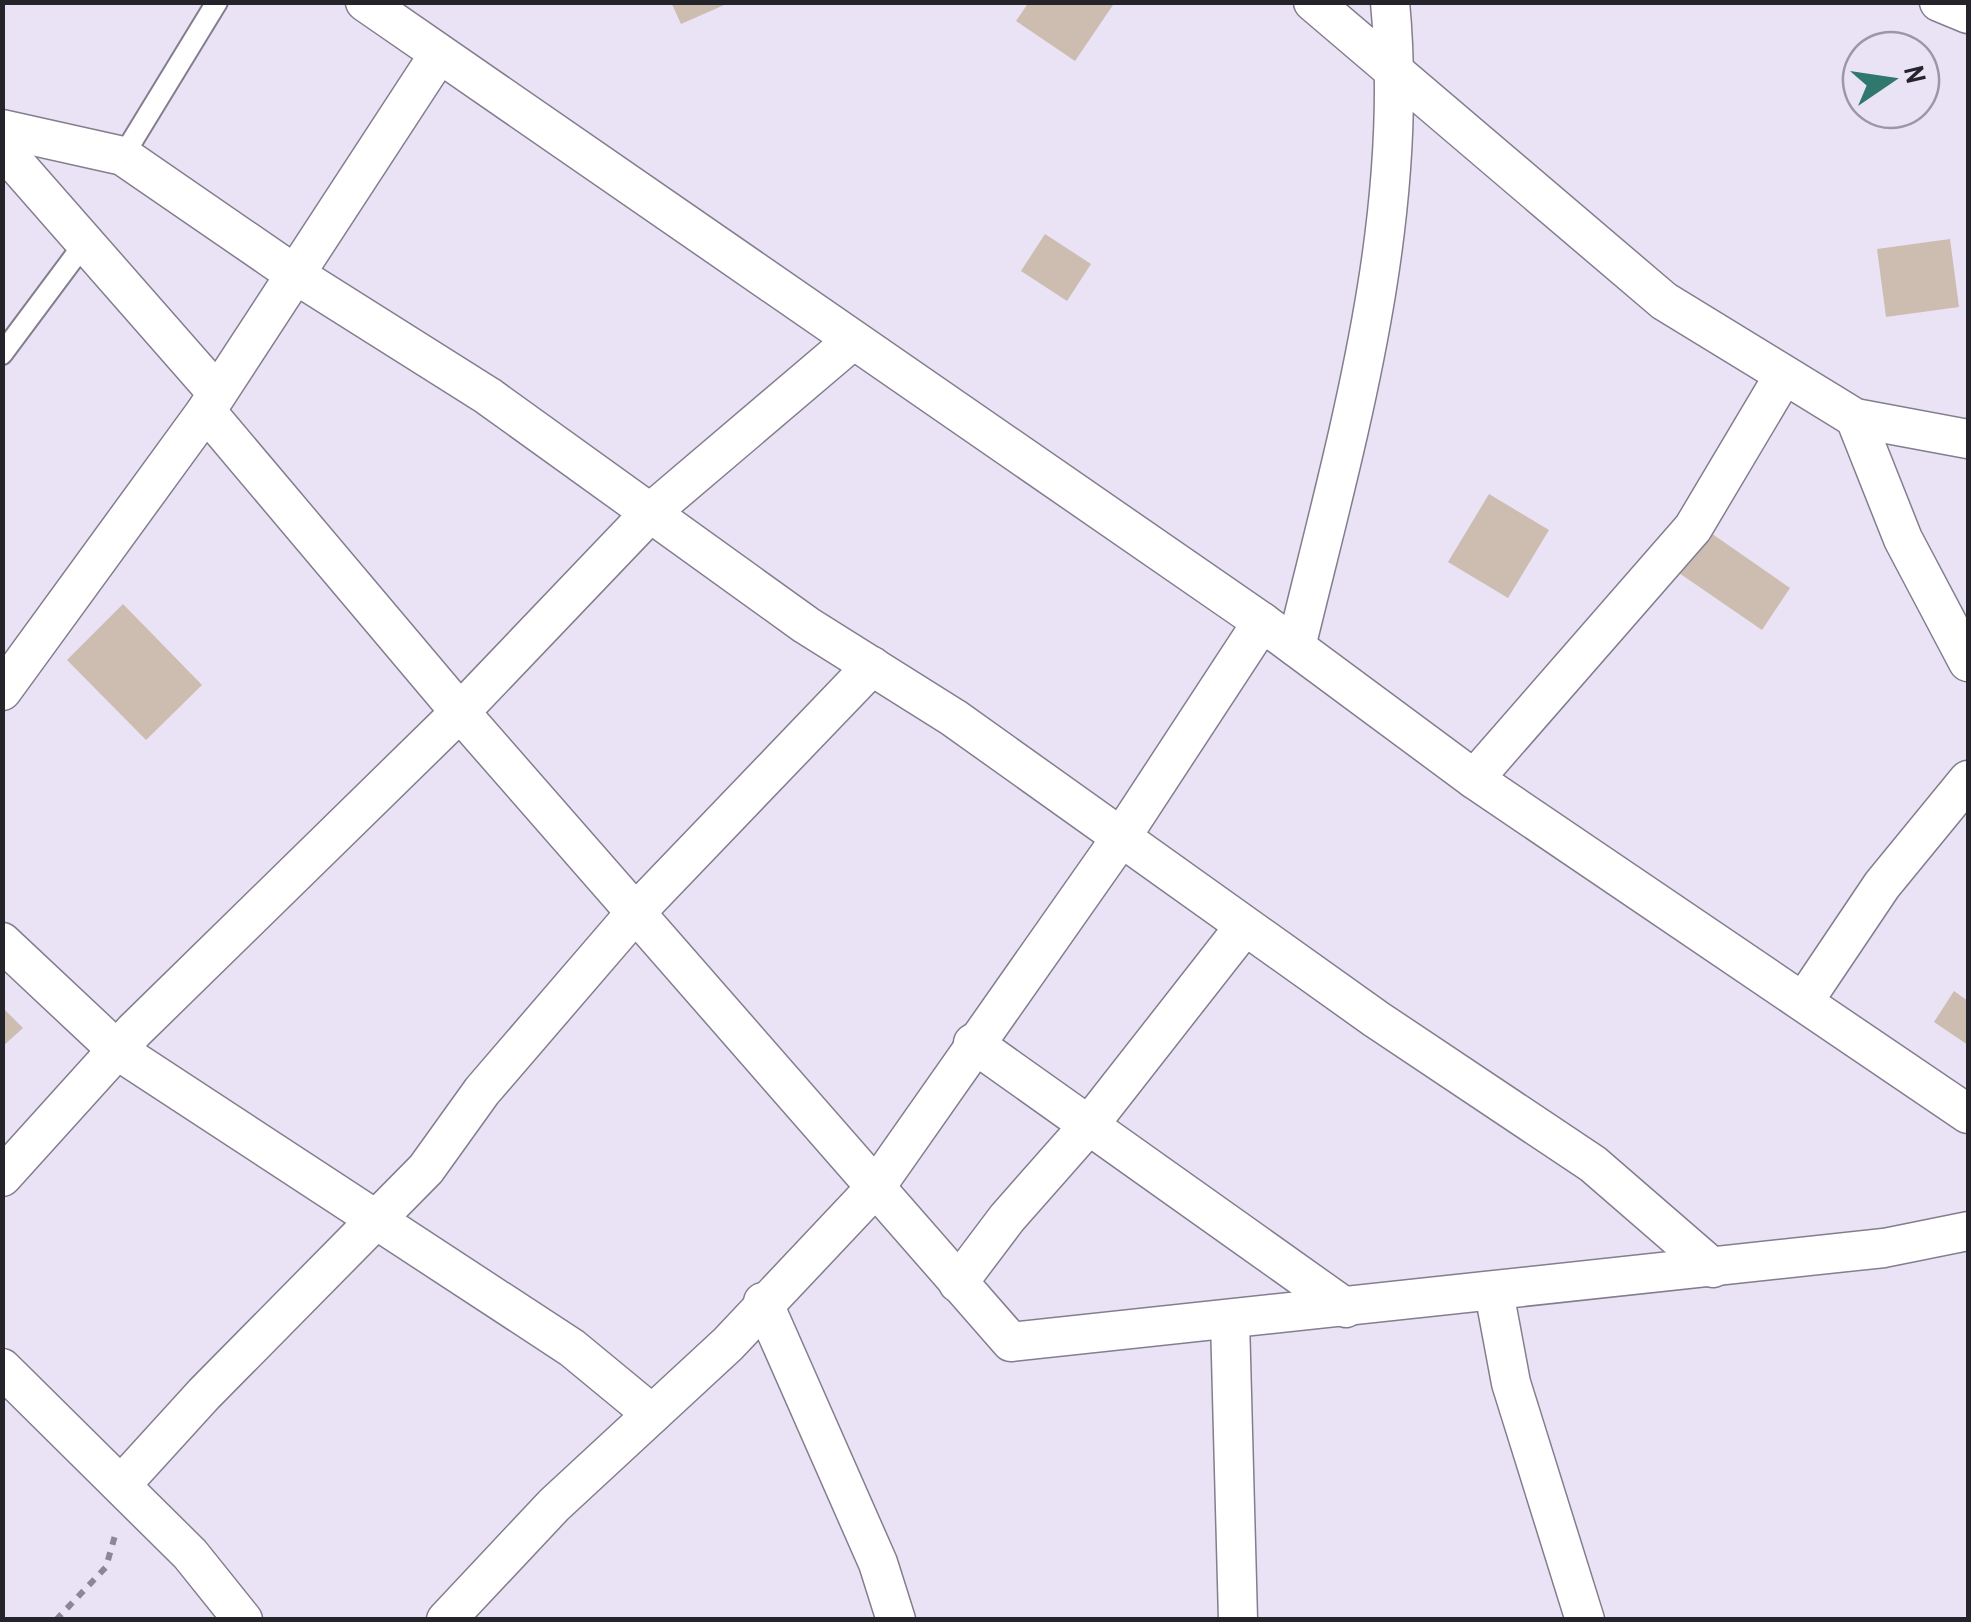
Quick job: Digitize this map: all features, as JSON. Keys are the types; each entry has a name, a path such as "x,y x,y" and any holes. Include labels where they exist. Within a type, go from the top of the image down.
{"street":[{"path":"365,2 1262,622 1474,779 1968,1114"},
{"path":"1313,2 1664,301 1855,418 1968,439"},
{"path":"1296,647 1346,444 1388,223 1397,74 1390,2"},
{"path":"1939,2 1968,14"},
{"path":"4,686 212,402 439,54"},
{"path":"2,129 123,156 293,273 488,396 806,624 954,718 1244,926 1593,1164 1713,1268"},
{"path":"2,148 84,244 460,712 1011,1342 1713,1268 1884,1248 1968,1231"},
{"path":"2,1177 117,1050 460,712 651,512 852,342"},
{"path":"1474,779 1693,528 1784,375"},
{"path":"1855,418 1903,539 1968,662"},
{"path":"446,1620 554,1505 728,1344 763,1302 874,1188 1120,839 1262,622"},
{"path":"122,1484 204,1394 426,1169 482,1091 636,912 872,666"},
{"path":"1804,1001 1882,884 1968,780"},
{"path":"958,1282 1007,1218 1089,1125 1244,926"},
{"path":"2,942 117,1050 572,1348 652,1414"},
{"path":"973,1043 1346,1308"},
{"path":"1494,1292 1511,1383 1585,1620"},
{"path":"763,1302 863,1528 896,1620"},
{"path":"1230,1320 1238,1620"},
{"path":"2,1368 190,1554 243,1620"}],"lane":[{"path":"123,156 217,2"},
{"path":"2,354 84,244"}],"path":[{"path":"56,1620 106,1567 115,1540 122,1484"}],"building":[{"path":"671,2 731,2 681,24"},
{"path":"1029,2 1115,2 1075,61 1016,21"},
{"path":"1045,234 1091,264 1067,301 1021,271"},
{"path":"1950,239 1959,307 1886,317 1877,249"},
{"path":"1489,494 1549,530 1508,598 1448,562"},
{"path":"1708,531 1790,588 1762,630 1679,573"},
{"path":"123,604 202,685 146,740 67,660"},
{"path":"1954,991 1968,1001 1968,1045 1934,1022"},
{"path":"2,1007 23,1028 2,1047"}]}
